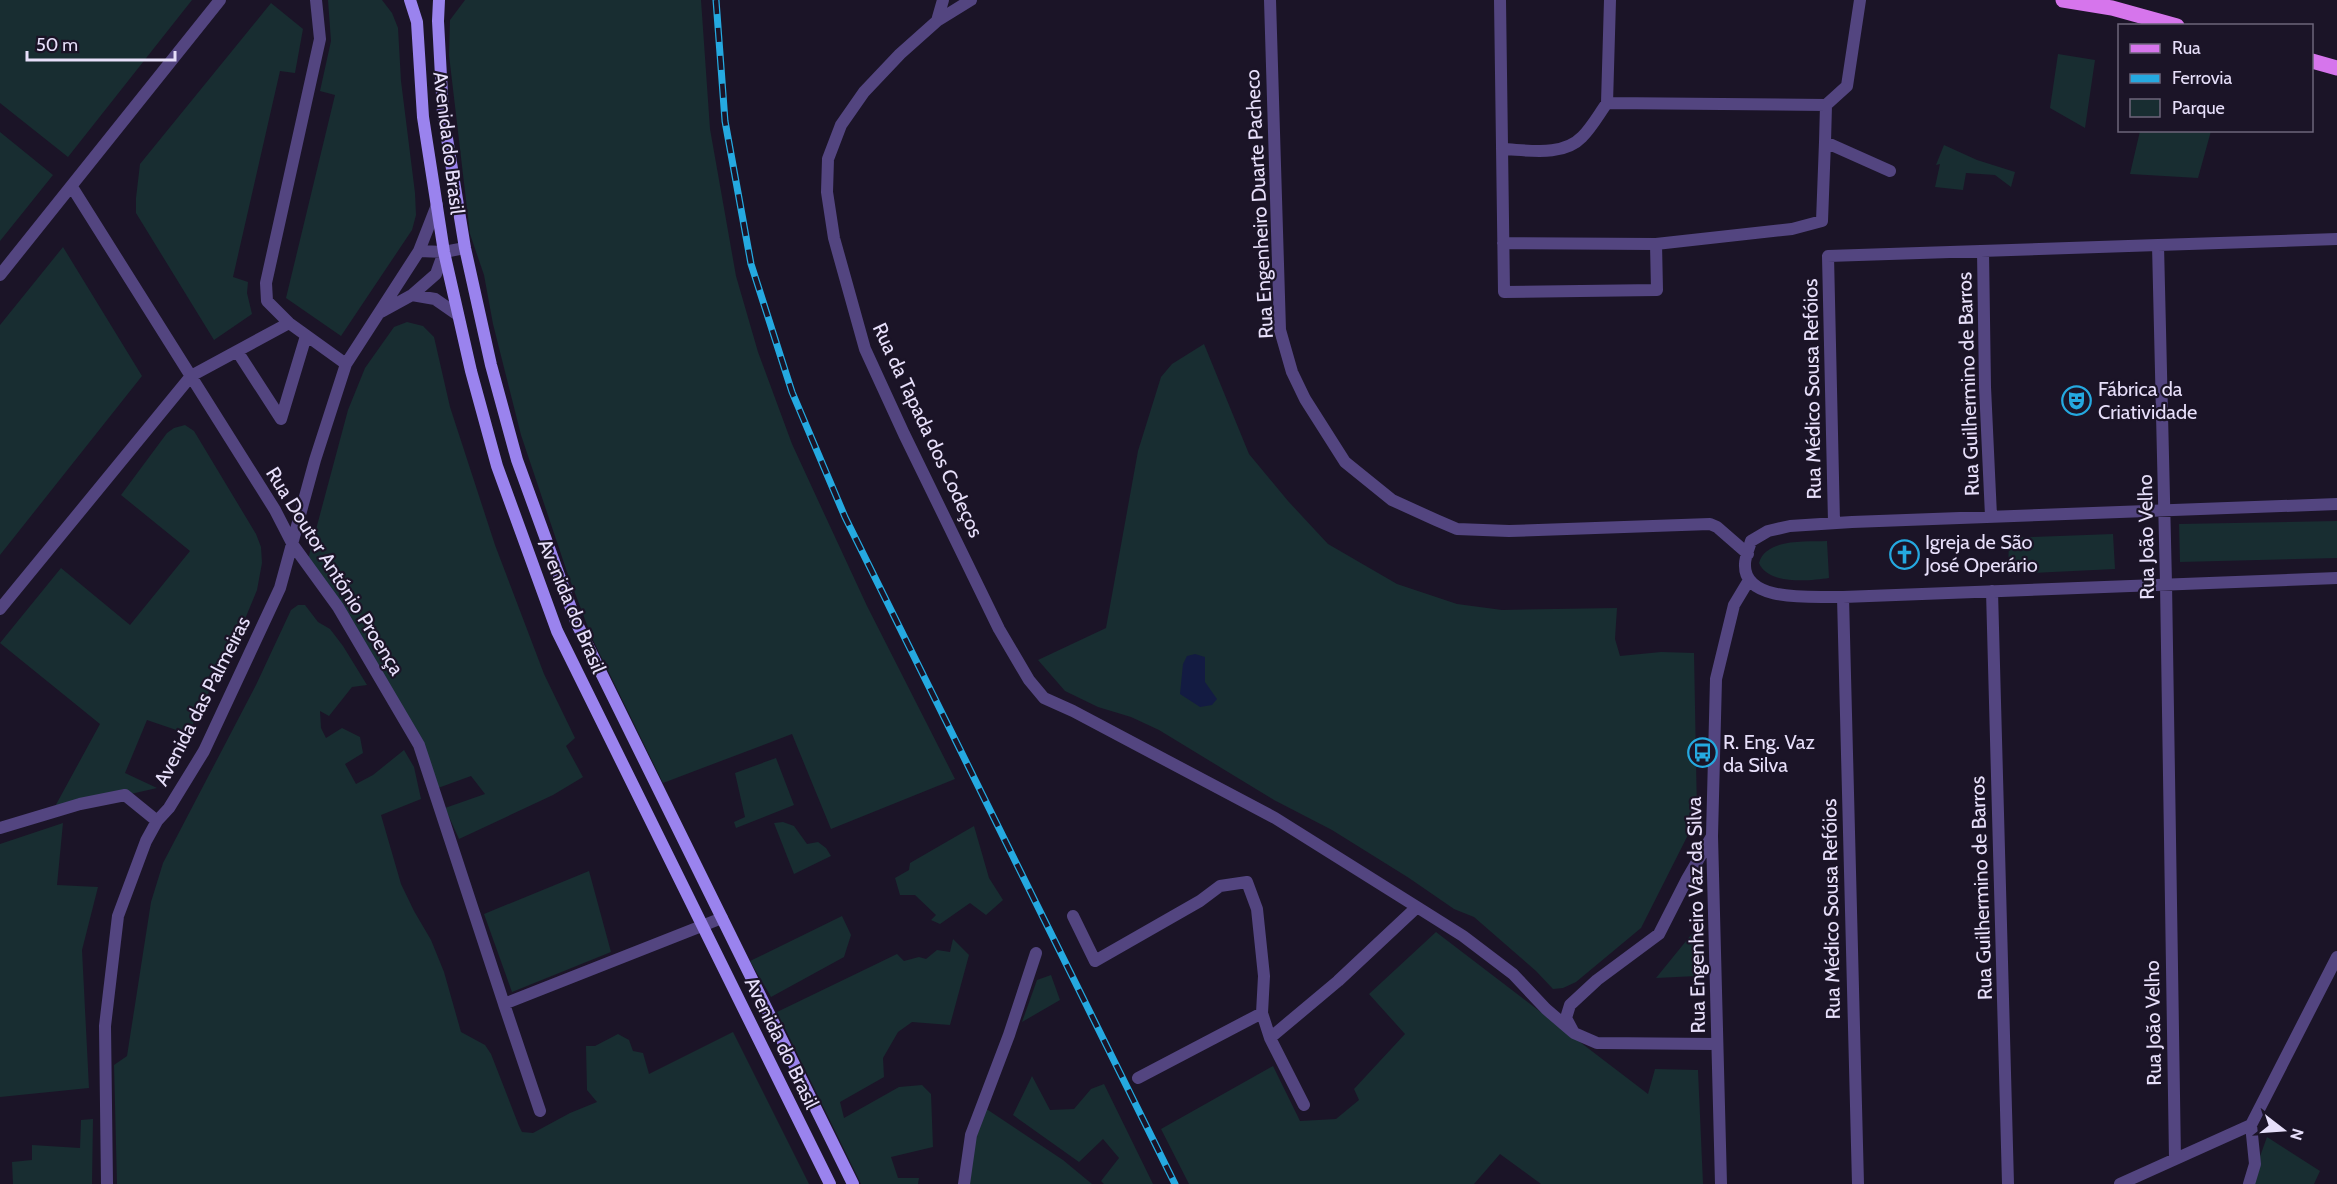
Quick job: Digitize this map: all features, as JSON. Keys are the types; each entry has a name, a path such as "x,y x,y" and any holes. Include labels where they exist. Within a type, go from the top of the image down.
{"main road":[{"name":"Avenida do Brasil","path":"410,0 417,22 423,117 444,252 471,370 497,466 557,631 830,1184"},
{"name":"Avenida do Brasil","path":"439,0 443,114 465,248 491,366 517,460 576,622 853,1184"},
{"path":"2063,0 2112,8 2170,24"},
{"path":"2313,61 2337,68"}],"street":[{"path":"0,275 220,0"},
{"path":"316,0 320,39 266,283 267,301 289,323 346,364"},
{"path":"937,21 943,0"},
{"name":"Rua da Tapada dos Codeços","path":"971,0 937,21 871,84 841,125 828,159 827,192 834,238 865,349 999,629 1029,680 1044,698 1073,711 1275,818 1417,907"},
{"name":"Rua Engenheiro Duarte Pacheco","path":"1270,0 1280,330 1292,372 1305,399 1345,462 1392,500 1457,529 1509,531 1710,524 1717,527 1748,554"},
{"path":"1500,0 1504,292 1657,290 1656,244"},
{"path":"1502,149 1537,151 1567,148 1582,138 1607,103 1610,0"},
{"path":"1607,103 1826,105 1847,86 1860,0"},
{"path":"1503,243 1656,244 1792,229 1821,221 1826,105"},
{"path":"1825,142 1890,171"},
{"name":"Rua Doutor António Proença","path":"72,187 275,510 293,545 338,607 419,745 540,1111"},
{"name":"Avenida das Palmeiras","path":"107,1184 105,1026 118,916 146,841 157,821 170,808 204,751 280,588 315,460 346,364 419,251 437,205"},
{"path":"1983,250 2337,239"},
{"name":"Rua João Velho","path":"2158,245 2165,510 2175,1160"},
{"path":"419,251 444,252 465,248"},
{"name":"Rua Médico Sousa Refóios","path":"1834,522 1828,256 1983,250"},
{"name":"Rua Guilhermino de Barros","path":"1983,250 1985,387 1991,516"},
{"name":"Avenida das Palmeiras","path":"377,314 412,295 436,274 444,252"},
{"path":"412,295 435,299 459,315"},
{"path":"0,609 191,376 289,323"},
{"path":"237,351 281,419 306,336"},
{"path":"2337,504 1834,522 1790,526 1768,531 1751,542 1745,563 1749,579 1759,590 1778,595 1843,597 2337,578"},
{"name":"Rua Engenheiro Vaz da Silva","path":"1721,1184 1712,836 1716,679 1734,605 1749,579"},
{"name":"Rua Guilhermino de Barros","path":"1992,591 2008,1184"},
{"name":"Rua Médico Sousa Refóios","path":"1843,597 1858,1184"},
{"path":"0,828 80,804 125,795 157,821"},
{"path":"1574,1033 1566,1018 1570,1005 1597,980 1659,934 1712,836"},
{"path":"1073,916 1095,961 1200,901 1220,886 1247,882 1257,909 1260,930 1264,976 1262,1013 1270,1038 1304,1105"},
{"path":"1270,1038 1338,981 1417,907 1463,936 1513,974 1546,1009 1574,1033 1597,1043 1716,1044"},
{"path":"504,1004 722,918"},
{"path":"964,1184 971,1135 1009,1035 1036,953"},
{"path":"2249,1184 2254,1164 2251,1125 2337,957"},
{"path":"1138,1077 1262,1013"},
{"path":"2120,1184 2251,1125"}],"green space":[{"path":"0,0 192,0 68,157 0,103"},
{"path":"328,0 382,0 392,13 398,28 401,81 416,215 412,230 341,336 286,298 335,95 320,91 331,41"},
{"path":"465,0 701,0 710,129 736,276 758,352 792,444 867,606 955,779 831,829 792,734 663,783 592,638 567,572 521,435 493,324 484,275 470,234 449,55 450,20"},
{"path":"271,3 303,29 295,73 280,71 233,277 248,282 247,293 252,314 214,340 136,213 140,164"},
{"path":"2058,54 2095,60 2085,128 2050,108"},
{"path":"0,132 53,175 0,241"},
{"path":"2140,132 2211,132 2198,178 2130,174"},
{"path":"1944,145 1977,160 2015,172 2011,187 1995,175 1966,173 1963,190 1935,187 1940,164 1936,165"},
{"path":"63,247 142,376 0,555 0,325"},
{"path":"407,322 423,326 434,337 450,407 495,545 544,674 575,738 566,746 583,777 553,795 459,839 445,808 485,794 471,776 438,788 307,563 348,410 365,368 394,327"},
{"path":"1204,344 1249,454 1328,544 1397,584 1457,604 1502,610 1617,608 1615,639 1620,656 1661,652 1694,653 1697,814 1641,928 1576,982 1563,988 1553,989 1536,971 1474,917 1454,909 1332,830 1274,800 1159,730 1131,717 1098,707 1065,691 1038,660 1106,628 1138,451 1161,377 1172,364"},
{"path":"185,425 194,431 256,534 261,547 262,563 257,590 188,734 147,720 125,773 157,788 52,812 100,724 0,643 61,568 130,625 190,551 121,495 167,433"},
{"path":"2337,521 2337,558 2180,562 2179,524"},
{"path":"2113,534 2115,569 2008,574 2009,538"},
{"path":"1827,541 1829,578 1790,580 1780,578 1764,570 1759,563 1763,555 1778,545"},
{"path":"298,605 305,605 318,622 330,629 367,685 352,687 329,716 320,711 321,728 326,738 342,728 360,737 363,753 345,764 356,784 373,775 404,750 414,767 421,799 381,815 401,884 431,940 444,972 461,1032 485,1045 491,1054 522,1132 533,1133 570,1113 597,1102 587,1090 586,1046 595,1046 618,1034 629,1040 633,1051 643,1053 649,1074 733,1032 809,1184 117,1184 114,1065 127,1056 151,902 163,863 256,685 291,610"},
{"path":"776,758 794,805 736,828 734,822 745,817 735,773"},
{"path":"783,822 794,826 807,844 818,842 831,856 794,874 774,823"},
{"path":"63,823 57,885 98,887 82,950 89,1088 0,1097 0,844"},
{"path":"974,826 989,878 1003,900 986,915 970,903 940,924 931,920 936,915 915,895 900,895 895,878 909,870 910,863"},
{"path":"589,871 611,952 512,992 484,914"},
{"path":"842,916 851,935 844,957 771,997 750,961"},
{"path":"1695,930 1697,976 1656,978"},
{"path":"1436,932 1648,1094 1655,1069 1698,1070 1703,1184 1541,1184 1500,1154 1474,1184 1189,1184 1161,1129 1273,1066 1300,1121 1336,1119 1359,1100 1354,1089 1405,1034 1369,994"},
{"path":"953,939 969,955 950,1025 912,1022 898,1032 883,1058 884,1077 840,1102 844,1118 899,1087 922,1085 931,1094 933,1147 891,1157 898,1178 919,1178 918,1184 861,1184 777,1012 897,954 904,961 919,957 926,959 937,950 950,952"},
{"path":"1051,975 1060,1000 1022,1022 1037,980"},
{"path":"1032,1076 1050,1110 1074,1109 1091,1089 1104,1084 1153,1184 1104,1184 1101,1181 1119,1158 1103,1139 1079,1162 1013,1115"},
{"path":"982,1106 1063,1160 1092,1184 964,1184"},
{"path":"93,1119 92,1184 13,1184 12,1162 32,1160 32,1145 80,1148 81,1120"},
{"path":"2267,1137 2320,1171 2314,1184 2250,1184"}],"water":[{"path":"1195,654 1205,657 1205,682 1217,699 1212,705 1200,707 1180,694 1183,664 1187,656"}],"railway":[{"path":"716,0 725,121 751,264 792,392 845,517 1175,1184"}],"place":[{"name":"Fábrica da Criatividade","path":"2077,401"},
{"name":"Igreja de São José Operário","path":"1904,554"},
{"name":"R. Eng. Vaz da Silva","path":"1702,753"}]}
